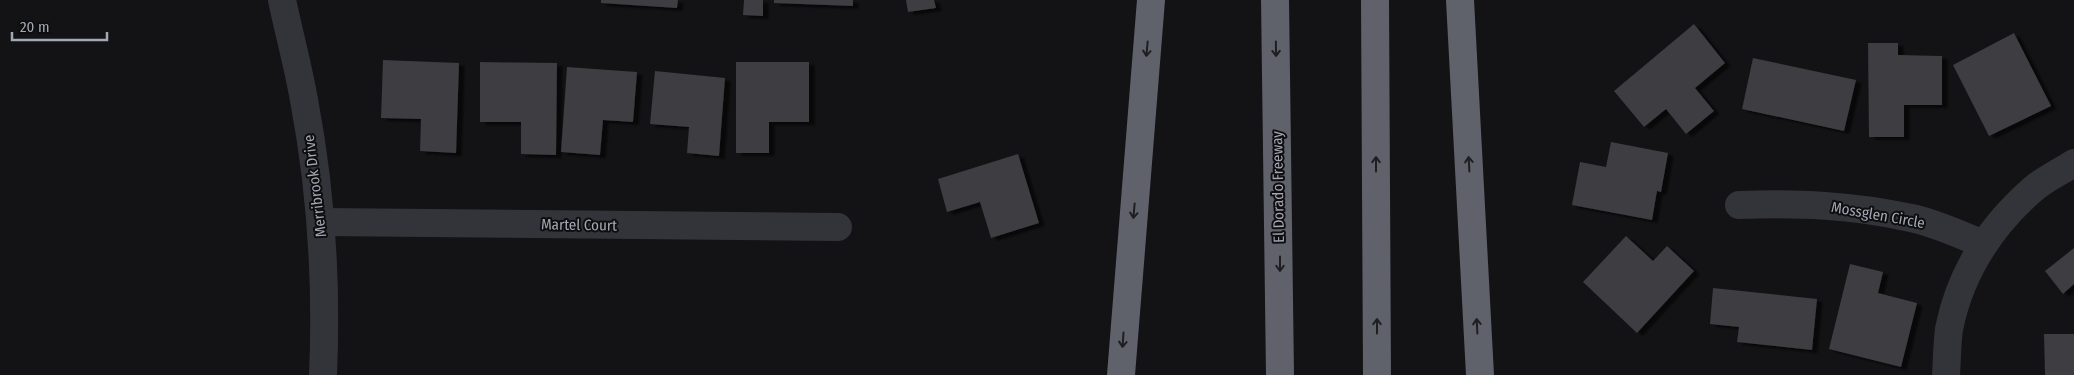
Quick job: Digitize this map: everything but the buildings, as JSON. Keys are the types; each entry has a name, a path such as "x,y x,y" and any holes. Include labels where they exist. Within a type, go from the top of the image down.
{"highway":[{"path":"1121,375 1151,0"},
{"name":"El Dorado Freeway","path":"1275,0 1280,375"},
{"path":"1375,0 1377,375"},
{"path":"1460,0 1480,375"}],"street":[{"name":"Merribrook Drive","path":"282,0 304,100 321,222 325,326 323,375"},
{"path":"1946,375 1949,331 1954,307 1962,284 1984,244 1998,223 2034,189 2074,163"},
{"name":"Mossglen Circle","path":"1738,205 1843,206 1913,218 1984,244"},
{"name":"Martel Court","path":"321,222 838,227"}]}
